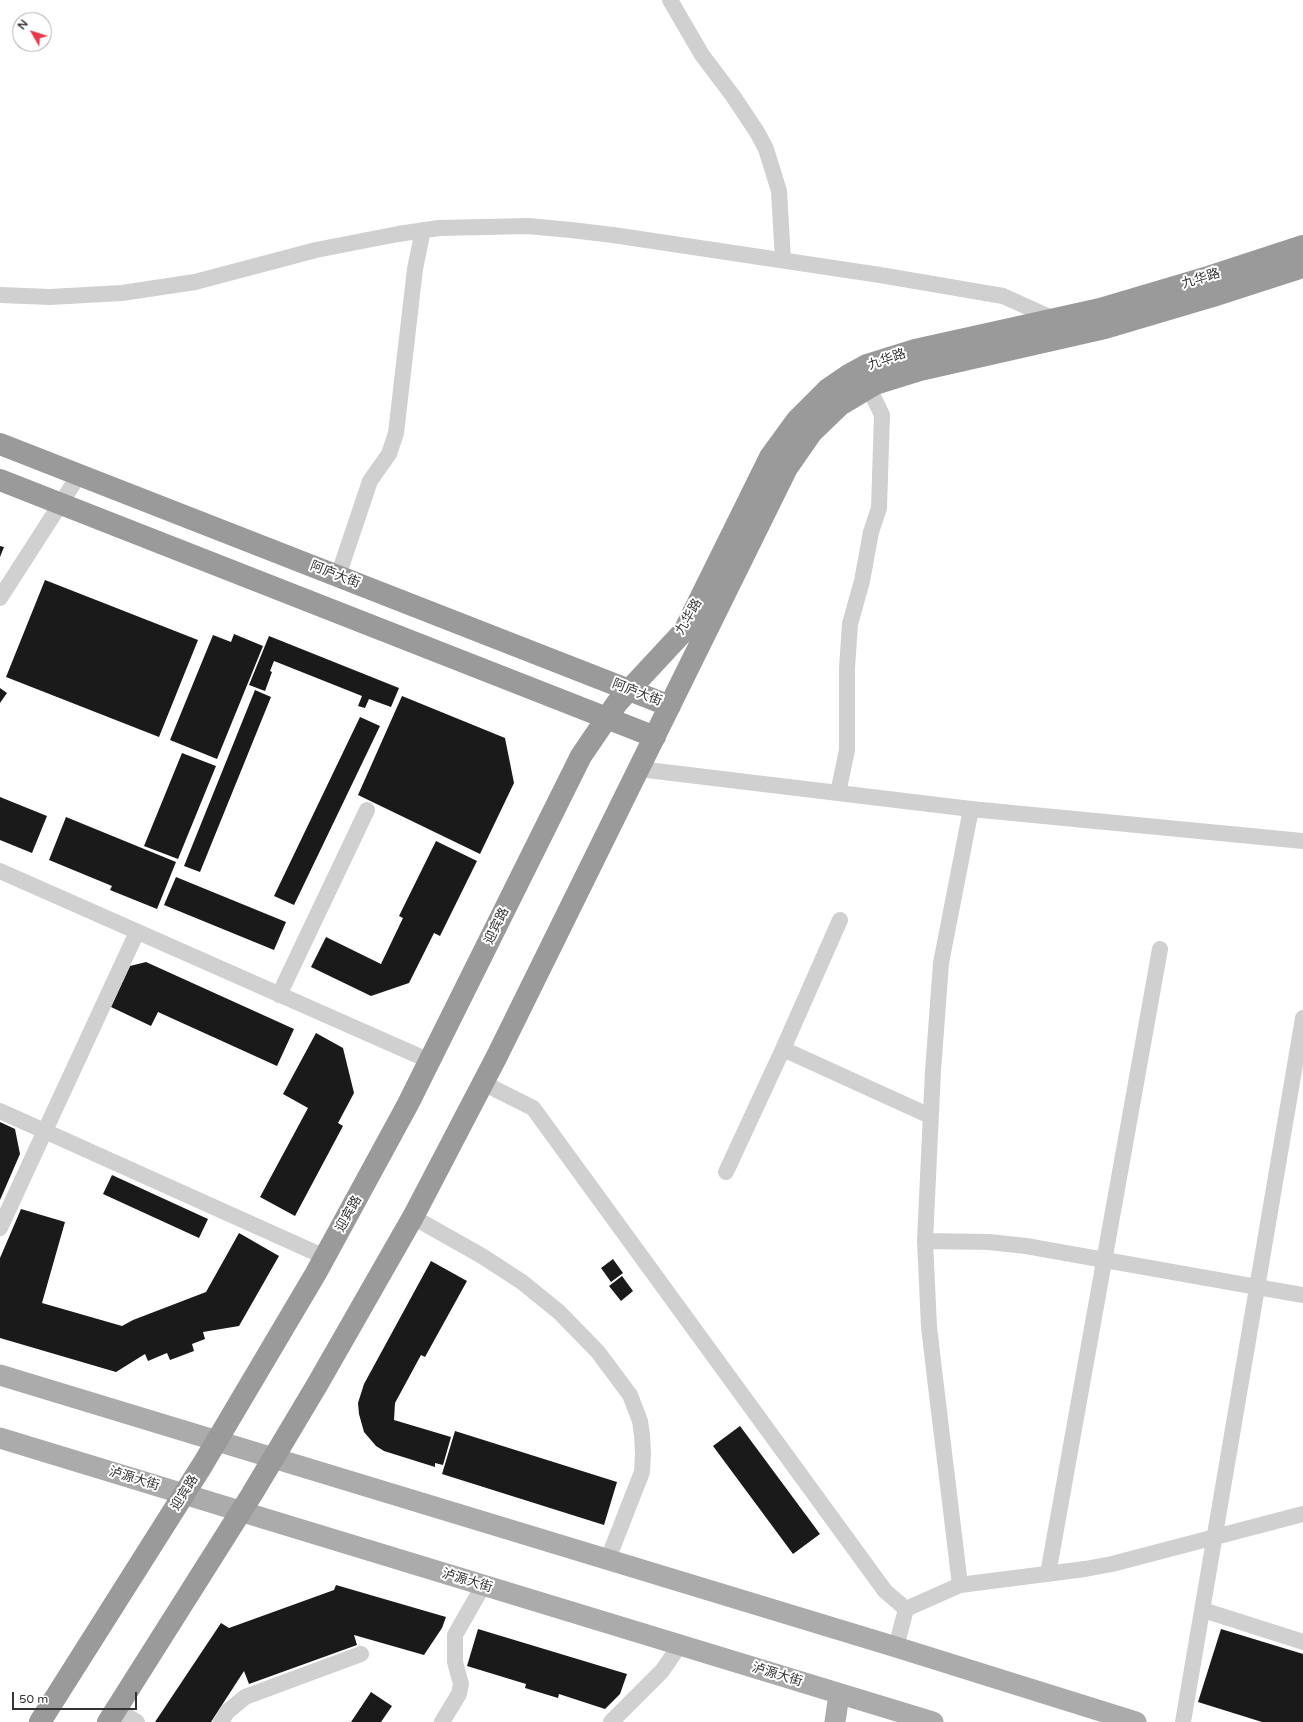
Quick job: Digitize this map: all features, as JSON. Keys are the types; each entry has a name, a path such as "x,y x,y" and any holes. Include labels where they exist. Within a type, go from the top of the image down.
{"highway":[{"name":"九华路","path":"629,690 684,631 770,457 797,420 828,389 847,376 867,365 914,350 1116,304 1208,277 1303,246"},
{"name":"九华路","path":"670,706 787,468 812,432 840,405 875,384 920,370 1105,328 1213,296 1303,267"},
{"name":"阿庐大街","path":"0,444 670,706"},
{"path":"0,480 655,737"},
{"name":"迎宾路","path":"40,1722 217,1441 325,1257 430,1061 584,751 617,703 629,690"},
{"path":"112,1716 273,1459 413,1216 484,1083 670,706"}],"main road":[{"path":"0,1375 273,1459 608,1559 1136,1722"},
{"name":"泸源大街","path":"0,1438 482,1586 934,1722"},
{"path":"835,1722 839,1694"}],"street":[{"path":"670,0 702,55 733,96 757,132 766,149 779,192 783,260"},
{"path":"0,295 50,297 86,296 159,288 195,282 316,250 423,230 469,226 528,226 564,229 783,260 1003,296 1054,319"},
{"path":"338,576 370,481 389,454 396,433 415,269 423,230"},
{"path":"838,793 847,750 847,668 850,624 862,581 871,532 878,508 882,415 869,388"},
{"path":"0,598 79,475"},
{"path":"639,769 971,809 1303,841"},
{"path":"960,1585 928,1313 925,1241 930,1116 941,963 971,809"},
{"path":"279,995 367,810"},
{"path":"0,871 430,1061"},
{"path":"726,1172 783,1049 840,920"},
{"path":"0,1228 137,932"},
{"path":"1048,1574 1160,949"},
{"path":"1183,1722 1216,1536 1303,1018"},
{"path":"783,1049 930,1116"},
{"path":"484,1083 533,1108 885,1590 906,1609"},
{"path":"0,1111 325,1257"},
{"path":"413,1216 482,1256 522,1282 559,1312 598,1352 630,1395 640,1421 643,1454 642,1472 608,1559"},
{"path":"925,1241 996,1243 1026,1246 1303,1295"},
{"path":"906,1609 960,1585 1112,1564 1303,1514"},
{"path":"442,1722 459,1694 461,1684 455,1662 455,1635 482,1586"},
{"path":"896,1647 906,1609"},
{"path":"1203,1610 1303,1642"},
{"path":"611,1722 662,1671 680,1645"},
{"path":"221,1722 227,1712 245,1697 361,1654"},
{"path":"112,1716 137,1722"}],"building":[{"path":"0,546 4,547 0,557"},
{"path":"45,580 198,640 159,737 6,677"},
{"path":"234,634 263,646 217,759 170,740 213,635 231,642"},
{"path":"269,636 399,688 391,707 369,699 365,708 358,706 362,696 274,661 270,671 272,672 265,691 249,685"},
{"path":"0,688 7,693 0,703"},
{"path":"255,690 271,697 200,872 184,866"},
{"path":"402,696 505,738 514,783 480,854 358,795"},
{"path":"360,717 380,726 294,905 274,896"},
{"path":"182,753 216,766 178,859 144,846"},
{"path":"0,797 47,816 32,853 0,840"},
{"path":"66,817 176,862 157,909 110,890 112,886 49,860"},
{"path":"436,841 477,861 440,936 434,933 409,983 371,996 311,967 326,937 381,964 403,918 399,916"},
{"path":"176,877 286,922 274,950 164,905"},
{"path":"146,962 294,1029 277,1066 158,1012 151,1026 111,1007 130,966"},
{"path":"316,1033 343,1048 354,1093 338,1123 343,1126 295,1216 260,1197 308,1108 283,1094"},
{"path":"0,1122 15,1129 20,1154 0,1200"},
{"path":"112,1175 208,1219 199,1238 103,1194"},
{"path":"21,1209 65,1222 42,1303 122,1326 133,1320 206,1292 239,1233 279,1256 239,1326 203,1332 205,1339 192,1344 194,1351 170,1360 167,1353 148,1361 145,1354 116,1372 0,1338 0,1258"},
{"path":"613,1259 623,1273 611,1282 601,1268"},
{"path":"431,1261 467,1281 425,1357 421,1355 395,1403 394,1420 451,1437 443,1465 435,1463 435,1467 384,1451 376,1446 364,1432 359,1414 358,1403 364,1384"},
{"path":"622,1276 633,1291 621,1301 609,1286"},
{"path":"740,1426 820,1534 793,1554 713,1446"},
{"path":"455,1431 617,1482 604,1525 442,1474"},
{"path":"336,1585 446,1617 442,1628 424,1655 354,1635 357,1645 249,1684 244,1671 211,1722 155,1722 221,1623 229,1628 334,1590"},
{"path":"478,1629 627,1674 620,1694 605,1709 559,1694 558,1698 525,1688 526,1684 467,1666"},
{"path":"1221,1629 1303,1654 1303,1722 1262,1722 1198,1702"},
{"path":"371,1692 392,1706 381,1722 351,1722"}]}
